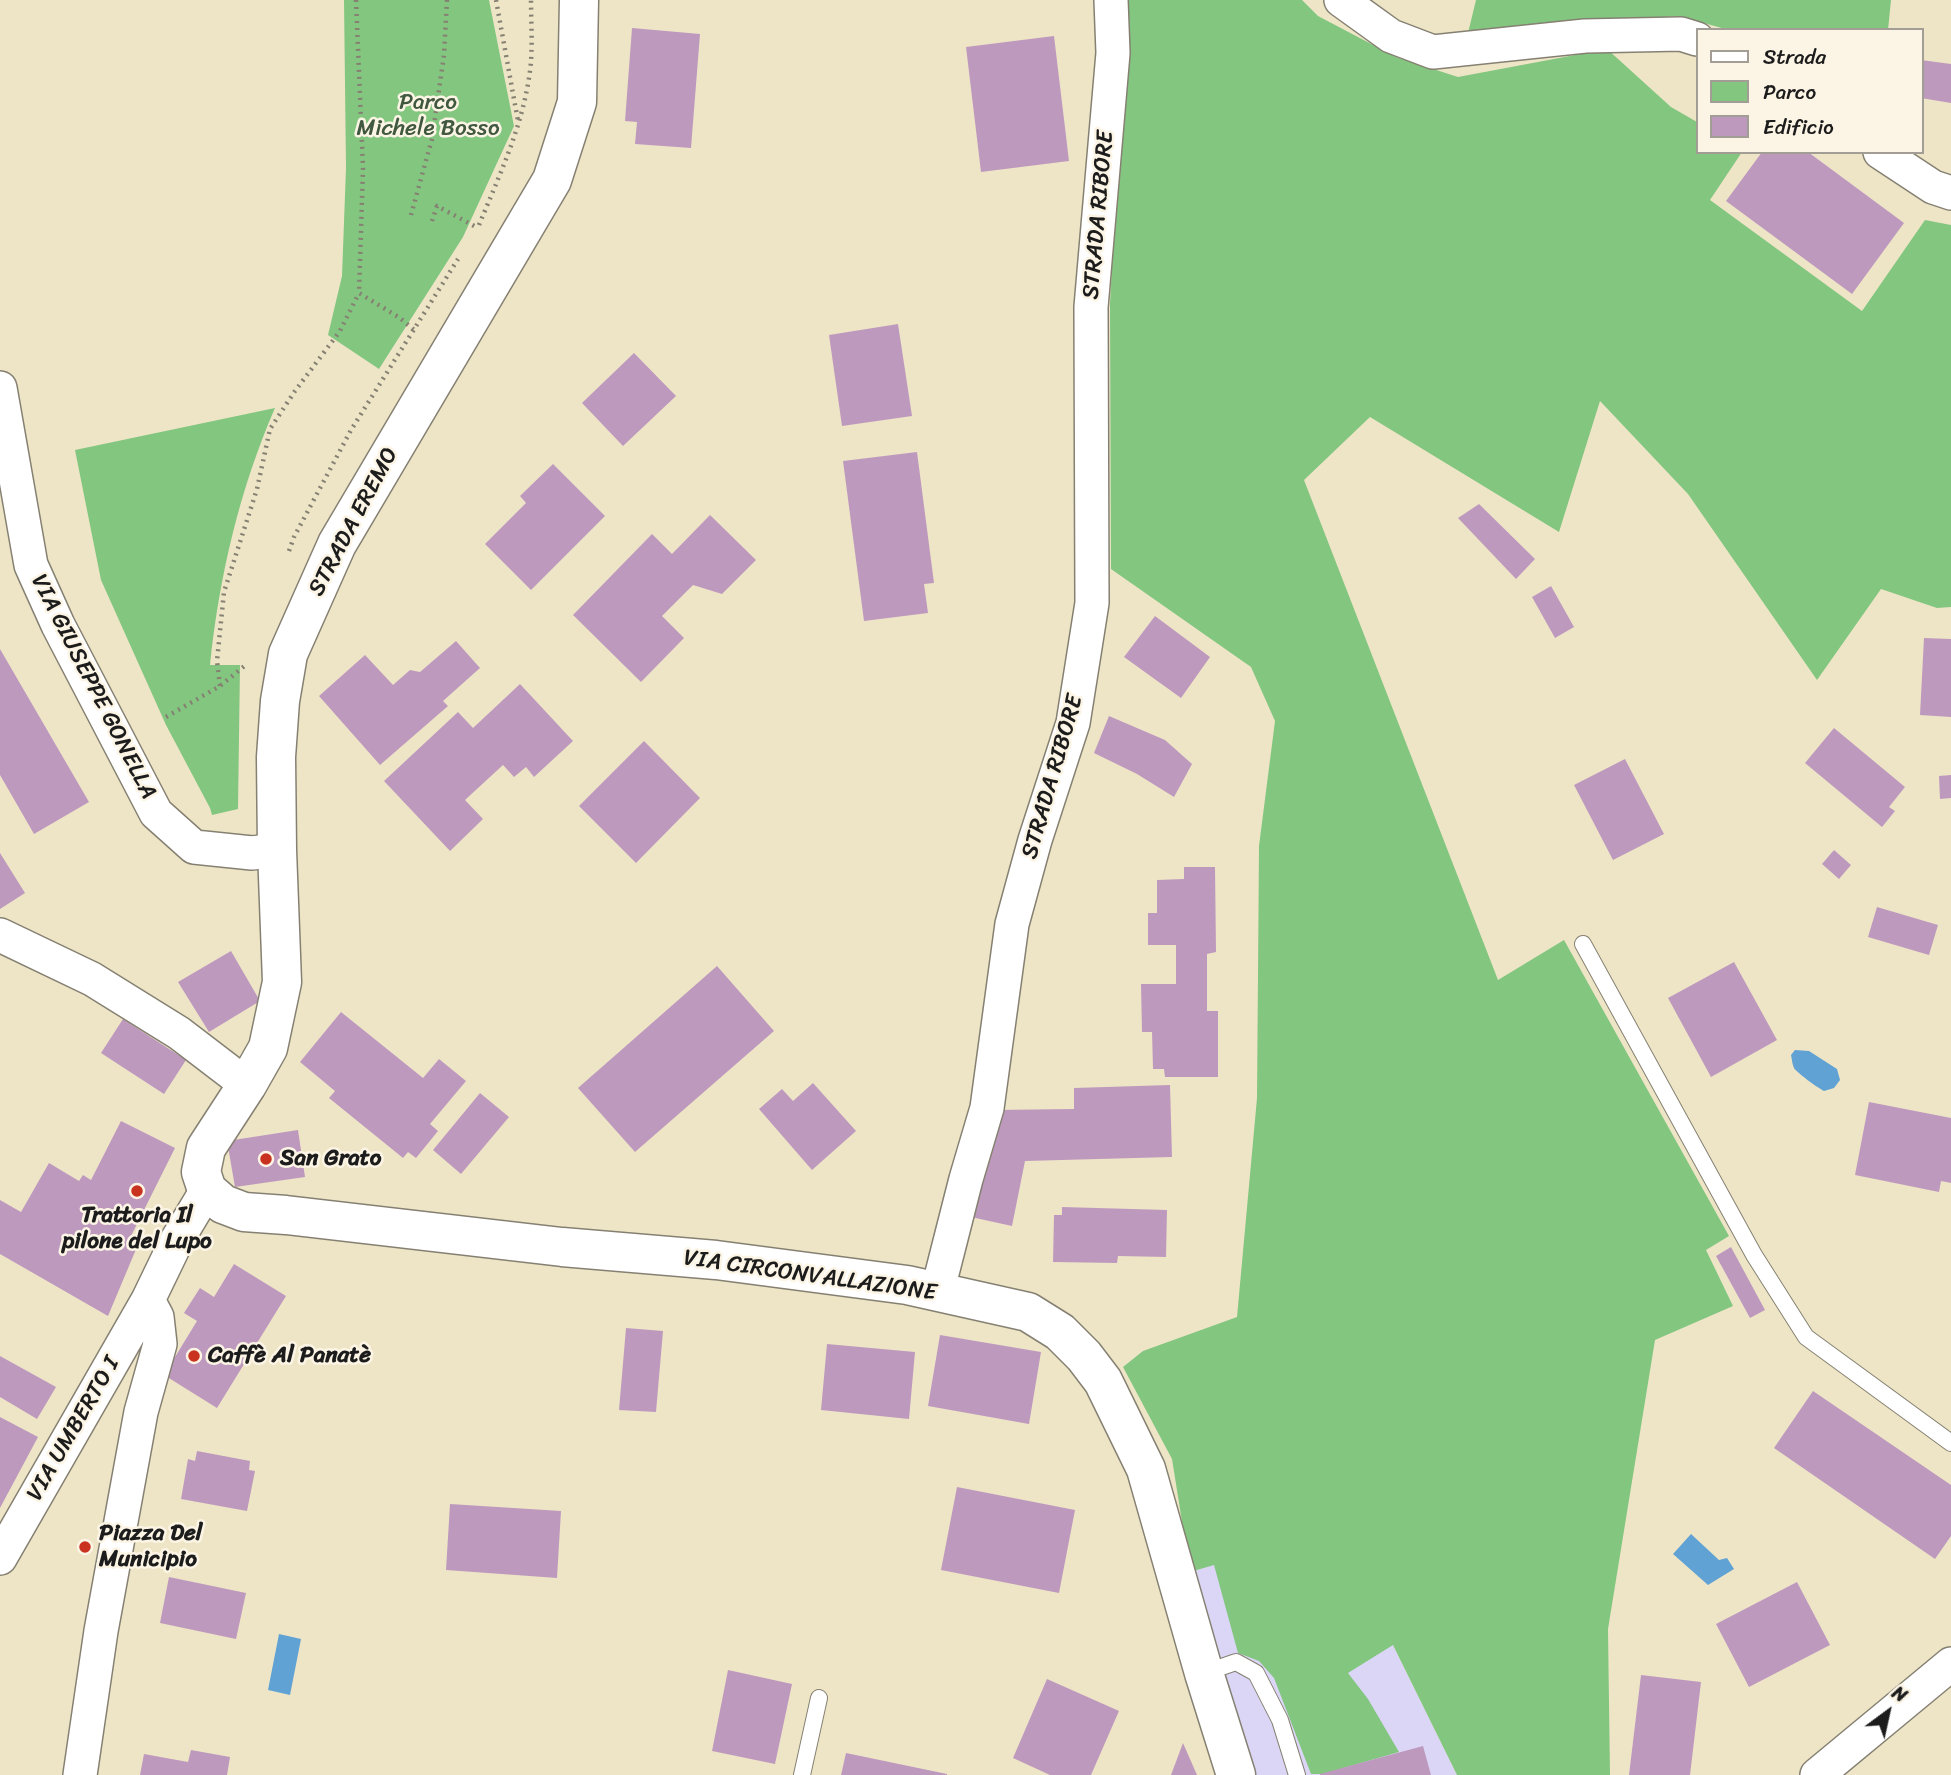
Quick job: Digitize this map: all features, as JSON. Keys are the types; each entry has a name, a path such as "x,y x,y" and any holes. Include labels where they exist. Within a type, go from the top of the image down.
{"main road":[{"name":"STRADA EREMO","path":"207,1189 201,1172 206,1148 268,1048 282,982 276,757 280,701 288,654 337,544 552,180 577,102 579,0"},
{"name":"VIA CIRCONVALLAZIONE","path":"207,1189 223,1204 244,1212 562,1247 716,1260 907,1285 1028,1312 1060,1332 1084,1356 1103,1381 1146,1469 1204,1674 1236,1775"}],"street":[{"name":"STRADA RIBORE","path":"937,1293 987,1108 1012,924 1035,840 1073,723 1091,603 1091,307 1113,53 1111,0"},
{"path":"1341,0 1391,36 1433,52 1585,36 1681,34 1696,39"},
{"path":"1883,154 1933,187 1951,194"},
{"name":"VIA GIUSEPPE GONELLA","path":"0,388 31,565 58,625 156,813 194,847 252,853 277,850"},
{"path":"0,935 92,979 179,1033 247,1085"},
{"name":"VIA UMBERTO I","path":"0,1558 148,1300 177,1240 207,1189"},
{"name":"VIA UMBERTO I","path":"80,1775 101,1631 141,1412 160,1344 157,1317 148,1300"},
{"path":"1817,1775 1951,1664"}],"lane":[{"path":"1583,944 1755,1255 1806,1337 1951,1443"},
{"path":"1204,1674 1236,1662 1256,1674 1280,1720 1297,1775"},
{"path":"802,1775 819,1698"}],"path":[{"path":"220,686 217,662 225,592 257,489 270,429 340,331 359,293 363,168 356,0"},
{"path":"411,215 432,139 444,55 447,0"},
{"path":"496,0 519,125"},
{"path":"432,221 437,206 478,228"},
{"path":"359,293 400,318 414,330"},
{"path":"166,717 220,686 254,658"}],"shaded area":[{"path":"1329,1524 1457,1775 1251,1775 1190,1572"}],"green space":[{"name":"Parco Michele Bosso","path":"344,0 489,0 514,126 463,237 379,369 328,335 342,276 346,168"},
{"path":"1127,0 1302,0 1318,16 1396,57 1458,77 1607,49 1671,107 1696,121 1696,154 1741,154 1710,200 1862,311 1925,220 1951,225 1951,607 1937,608 1881,589 1817,680 1688,494 1600,401 1559,532 1370,417 1304,480 1498,980 1564,940 1729,1236 1706,1250 1733,1306 1655,1340 1608,1629 1610,1775 1457,1775 1393,1645 1348,1673 1368,1699 1399,1752 1323,1774 1311,1774 1274,1678 1259,1661 1238,1653 1214,1565 1190,1572 1172,1459 1123,1367 1143,1351 1237,1317 1257,1098 1259,846 1275,721 1251,667 1111,569 1110,303"},
{"path":"1476,0 1891,0 1888,28 1722,28 1678,16 1468,33"},
{"path":"275,408 241,501 219,599 210,665 240,665 238,809 212,815 166,725 101,580 75,450"}],"water":[{"path":"1795,1050 1809,1051 1837,1069 1840,1080 1834,1088 1824,1091 1796,1070 1791,1055"},
{"path":"1691,1534 1719,1560 1727,1558 1734,1569 1708,1585 1673,1554"},
{"path":"279,1634 301,1639 290,1695 268,1690"}],"building":[{"path":"632,28 700,34 691,148 635,144 637,122 625,121"},
{"path":"1054,36 1069,161 981,172 966,47"},
{"path":"1923,60 1951,64 1951,103 1923,98"},
{"path":"1761,154 1811,154 1904,223 1852,294 1726,201"},
{"path":"898,324 912,416 842,426 829,335"},
{"path":"634,353 676,396 623,446 582,403"},
{"path":"917,452 934,583 924,584 928,613 864,621 843,461"},
{"path":"553,464 605,516 531,590 485,544 526,503 520,496"},
{"path":"1479,504 1535,559 1516,579 1458,518"},
{"path":"710,515 756,560 722,594 693,585 662,616 684,638 641,682 573,615 652,534 672,554"},
{"path":"1551,586 1574,627 1555,638 1532,597"},
{"path":"1155,616 1210,657 1181,698 1124,657"},
{"path":"1924,638 1951,639 1951,717 1920,715"},
{"path":"456,641 480,668 443,701 448,706 380,765 319,696 365,655 393,685 410,670 420,672"},
{"path":"0,649 89,802 34,834 0,775"},
{"path":"520,684 573,741 534,777 526,767 514,777 503,765 465,800 483,819 450,851 384,781 458,712 473,728"},
{"path":"1109,716 1165,740 1192,764 1174,797 1137,774 1094,753"},
{"path":"1834,728 1905,787 1889,807 1895,811 1882,827 1805,763"},
{"path":"644,741 700,798 636,863 579,806"},
{"path":"1625,759 1664,834 1613,860 1574,785"},
{"path":"1951,775 1951,798 1940,799 1939,776"},
{"path":"1834,850 1851,865 1839,879 1822,864"},
{"path":"0,853 25,893 0,909"},
{"path":"1184,867 1215,867 1216,952 1207,954 1207,1011 1218,1011 1218,1077 1165,1077 1164,1069 1153,1069 1152,1032 1142,1032 1141,984 1176,984 1176,945 1148,945 1148,913 1157,913 1157,880 1184,879"},
{"path":"1877,907 1938,925 1929,955 1868,937"},
{"path":"231,951 260,1001 209,1032 178,982"},
{"path":"1734,962 1777,1040 1711,1077 1668,998"},
{"path":"717,966 774,1031 635,1152 578,1088"},
{"path":"341,1012 423,1078 439,1059 466,1081 430,1124 438,1131 416,1158 408,1152 403,1158 329,1098 335,1091 300,1062"},
{"path":"123,1019 186,1060 164,1094 101,1053"},
{"path":"813,1083 856,1131 812,1170 759,1109 782,1089 793,1101"},
{"path":"1170,1085 1172,1157 1025,1161 1012,1226 971,1217 993,1110 1074,1109 1074,1088"},
{"path":"480,1093 509,1117 461,1174 433,1150"},
{"path":"1869,1102 1951,1118 1951,1183 1941,1181 1939,1192 1855,1175"},
{"path":"121,1121 175,1148 128,1242 137,1247 108,1316 0,1254 0,1200 21,1212 49,1163 79,1181 83,1175 91,1180"},
{"name":"San Grato","path":"298,1130 305,1177 235,1187 227,1141"},
{"path":"1062,1207 1167,1210 1166,1257 1118,1256 1117,1263 1053,1262 1054,1215 1062,1215"},
{"path":"1731,1247 1765,1310 1750,1318 1716,1256"},
{"path":"234,1264 286,1296 217,1408 164,1375 197,1321 184,1313 200,1288 214,1297"},
{"path":"626,1328 663,1331 656,1412 619,1410"},
{"path":"940,1335 1041,1352 1029,1424 928,1406"},
{"path":"827,1344 915,1352 909,1419 821,1410"},
{"path":"0,1356 56,1387 37,1419 0,1397"},
{"path":"1813,1391 1951,1485 1951,1536 1935,1559 1774,1448"},
{"path":"0,1417 38,1437 0,1508"},
{"path":"197,1451 250,1461 249,1470 255,1471 247,1511 181,1499 188,1459 195,1461"},
{"path":"957,1487 1075,1510 1059,1593 941,1570"},
{"path":"450,1504 561,1511 557,1578 446,1570"},
{"path":"169,1577 246,1593 236,1639 160,1623"},
{"path":"1797,1582 1830,1645 1749,1687 1716,1624"},
{"path":"728,1670 792,1684 775,1764 712,1751"},
{"path":"1641,1675 1701,1682 1690,1775 1629,1775"},
{"path":"1047,1679 1119,1711 1091,1775 1050,1775 1013,1758"},
{"path":"1183,1743 1197,1775 1171,1775"},
{"path":"1423,1746 1431,1775 1320,1775 1320,1774"},
{"path":"191,1750 230,1757 227,1775 140,1775 144,1754 188,1762"},
{"path":"846,1753 947,1774 947,1775 841,1775"}],"place":[{"name":"San Grato","path":"266,1159"},
{"name":"Trattoria Il pilone del Lupo","path":"137,1191"},
{"name":"Caffè Al Panatè","path":"194,1356"},
{"name":"Piazza Del Municipio","path":"85,1547"}]}
